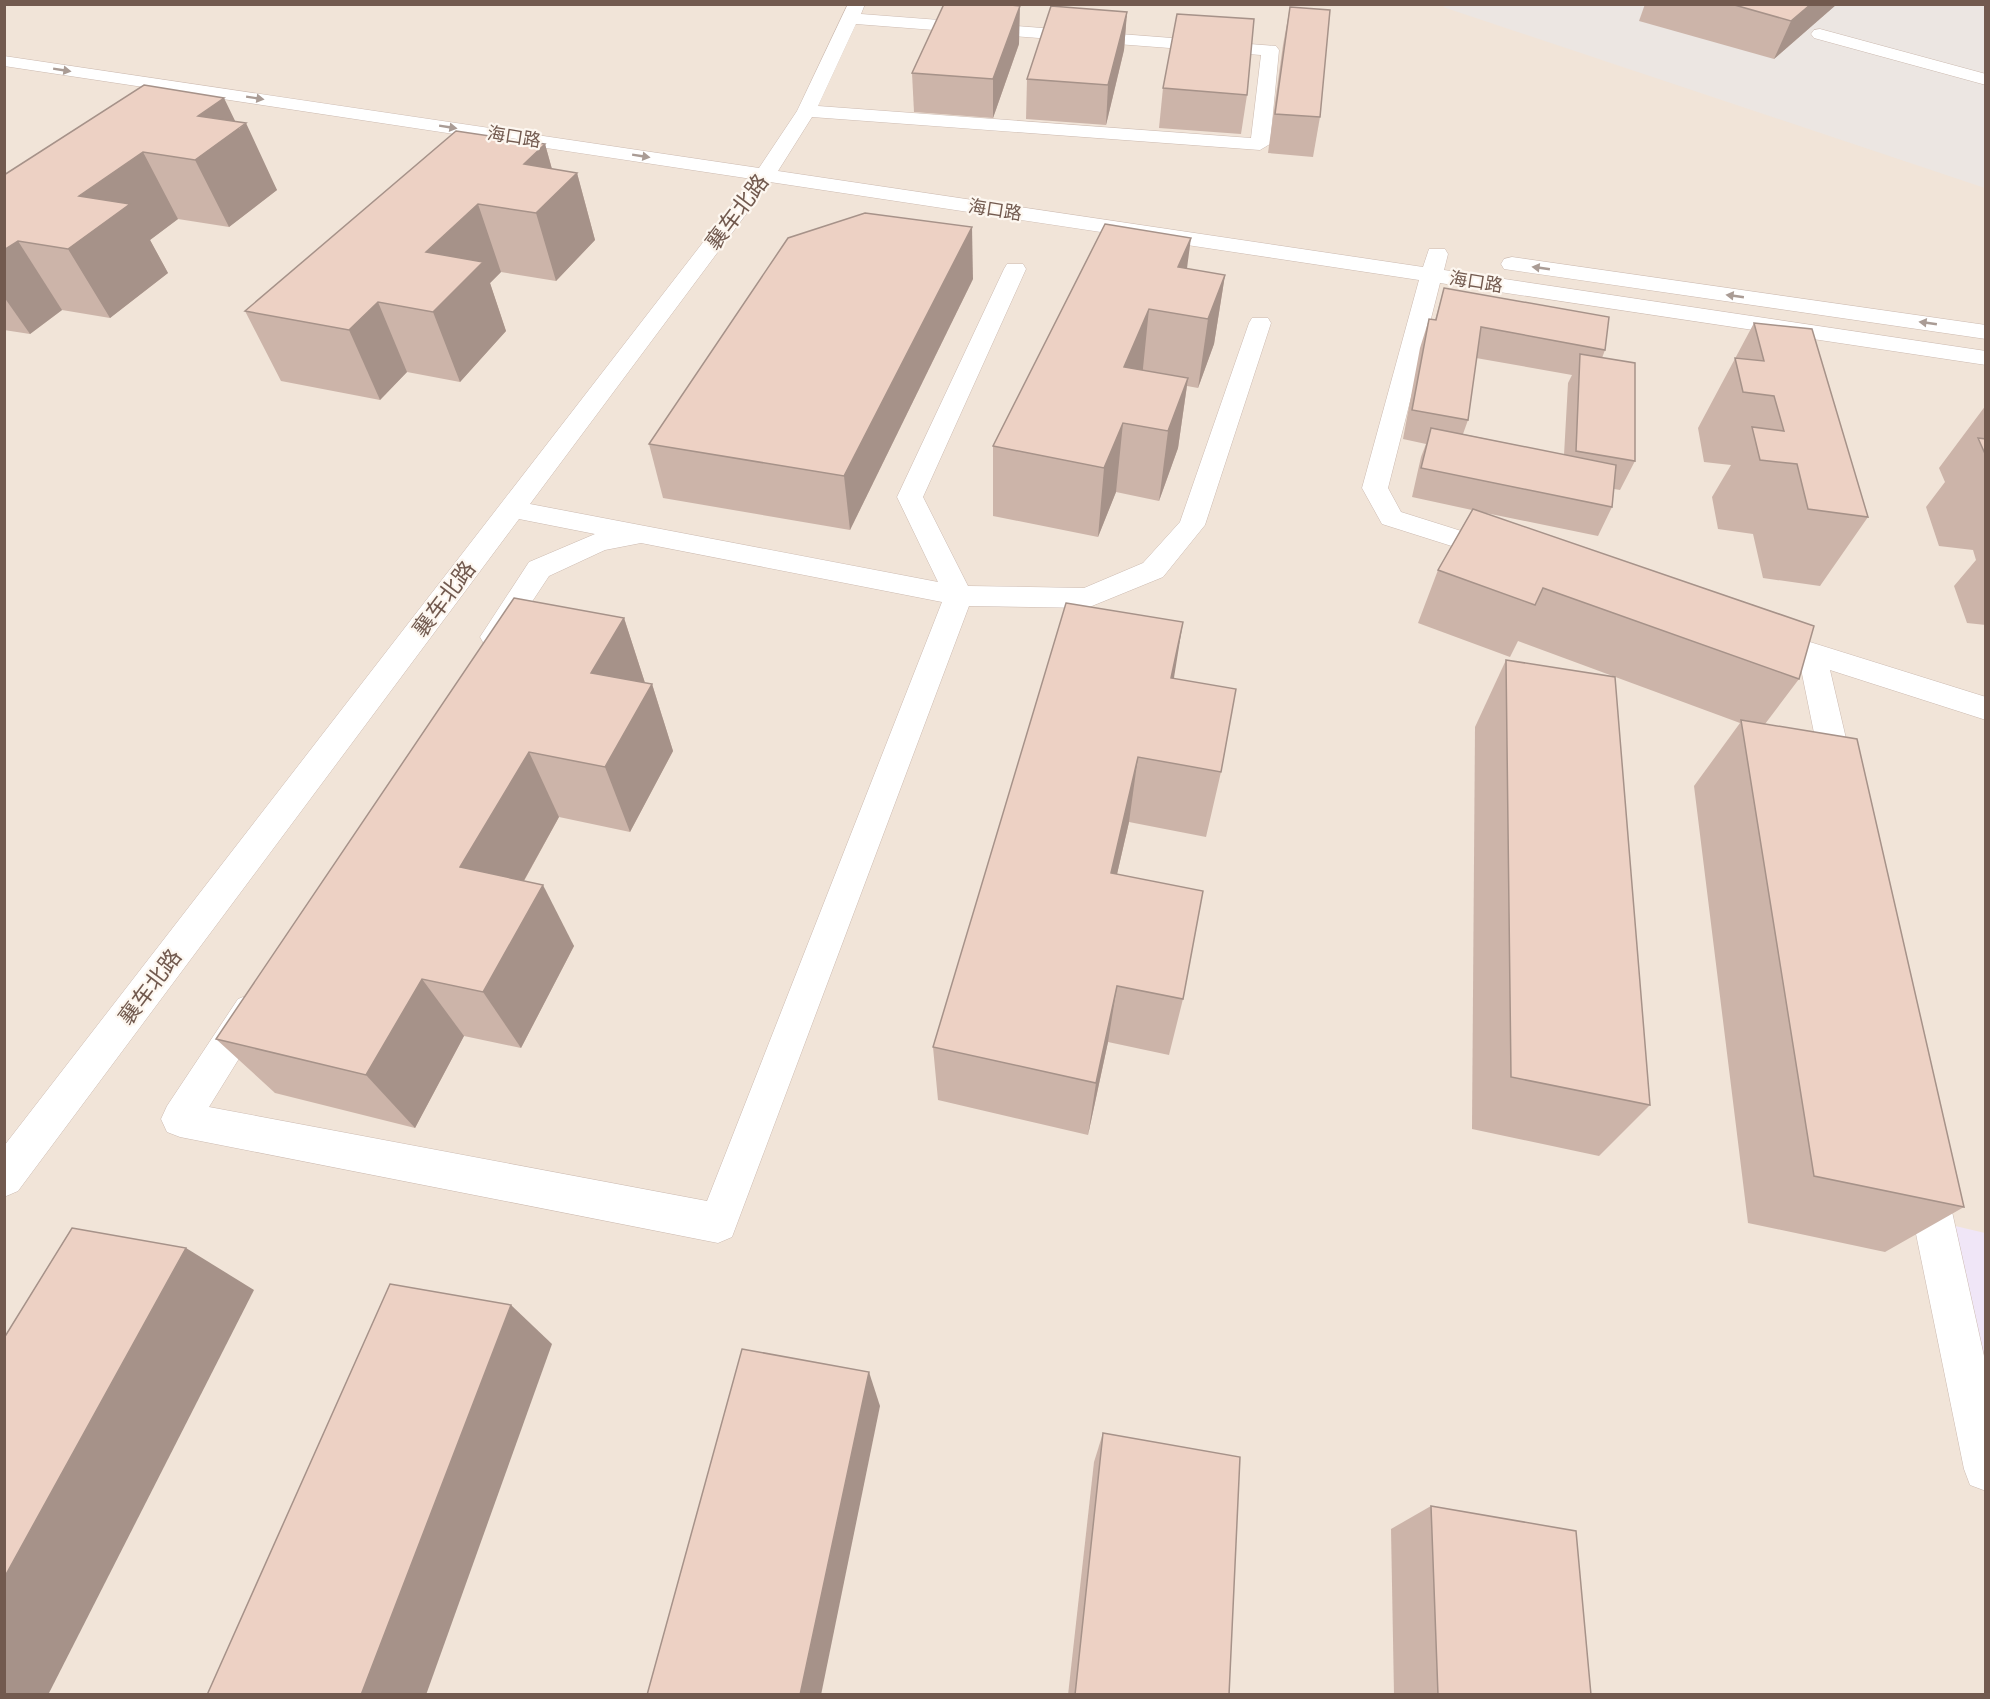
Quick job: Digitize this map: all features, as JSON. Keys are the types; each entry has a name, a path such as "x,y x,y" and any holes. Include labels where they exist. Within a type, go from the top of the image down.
{"street":[{"path":"806,111 1260,144 1270,50 854,11"},
{"name":"襄车北路","path":"4,1178 771,167 806,111 854,11"},
{"path":"1820,34 1986,80"},
{"name":"海口路","path":"4,44 771,167 1142,212"},
{"name":"海口路","path":"4,61 1436,259 1986,358"},
{"path":"1436,259 1375,488 1391,518 1528,562"},
{"name":"海口路","path":"1494,262 1986,332"},
{"path":"271,979 180,1119 718,1223 958,596 910,497 1015,269"},
{"path":"512,509 958,596 1087,598 1153,570 1192,525 1260,323"},
{"path":"480,659 539,569 598,542 642,534"},
{"path":"1732,627 1986,709"},
{"path":"1812,653 1844,804"},
{"path":"1919,1152 1972,1338 1986,1469"}],"shaded area":[{"path":"1447,4 1985,5 1985,188 1443,7"},
{"path":"5,5 1985,5 1985,1694 5,1694"},
{"path":"1934,1221 1985,1233 1985,1468"}],"building":[{"path":"944,4 1020,6 993,79 912,73"},
{"path":"1731,4 1811,4 1791,21"},
{"path":"1051,6 1127,12 1108,85 1027,79"},
{"path":"1290,7 1330,10 1320,117 1275,114"},
{"path":"1177,14 1254,19 1247,95 1163,88"},
{"path":"144,85 224,98 198,116 246,123 195,160 143,152 79,196 130,204 68,249 18,241 4,250 4,175"},
{"path":"456,131 545,144 524,164 577,173 536,213 478,204 426,252 483,262 433,312 378,302 349,330 245,311"},
{"path":"865,213 972,227 844,476 649,444 788,238"},
{"path":"1105,224 1191,238 1178,267 1225,275 1208,319 1149,309 1124,367 1188,378 1168,431 1123,423 1104,468 993,446"},
{"path":"1444,288 1609,317 1605,350 1481,327 1468,420 1412,410 1429,319 1436,320"},
{"path":"1754,323 1812,329 1868,517 1808,509 1797,464 1760,460 1752,427 1784,431 1774,396 1743,392 1735,358 1764,361"},
{"path":"1580,354 1635,363 1635,461 1576,451"},
{"path":"1431,428 1616,465 1612,507 1421,468"},
{"path":"1978,438 1986,439 1986,456"},
{"path":"1473,509 1814,626 1799,679 1543,588 1535,605 1438,570"},
{"path":"514,598 624,618 591,673 652,684 605,767 529,752 460,867 543,885 483,992 422,979 366,1075 216,1039"},
{"path":"1066,603 1183,622 1171,678 1236,689 1221,772 1138,757 1111,873 1203,891 1183,999 1117,986 1096,1083 933,1047"},
{"path":"1506,660 1615,677 1650,1105 1511,1077"},
{"path":"1741,720 1857,739 1964,1207 1814,1176"},
{"path":"72,1228 186,1248 4,1578 4,1338"},
{"path":"390,1284 511,1305 361,1695 207,1695"},
{"path":"742,1349 869,1372 800,1695 647,1695"},
{"path":"1103,1433 1240,1457 1229,1695 1075,1695"},
{"path":"1431,1506 1576,1531 1591,1695 1438,1695"}]}
